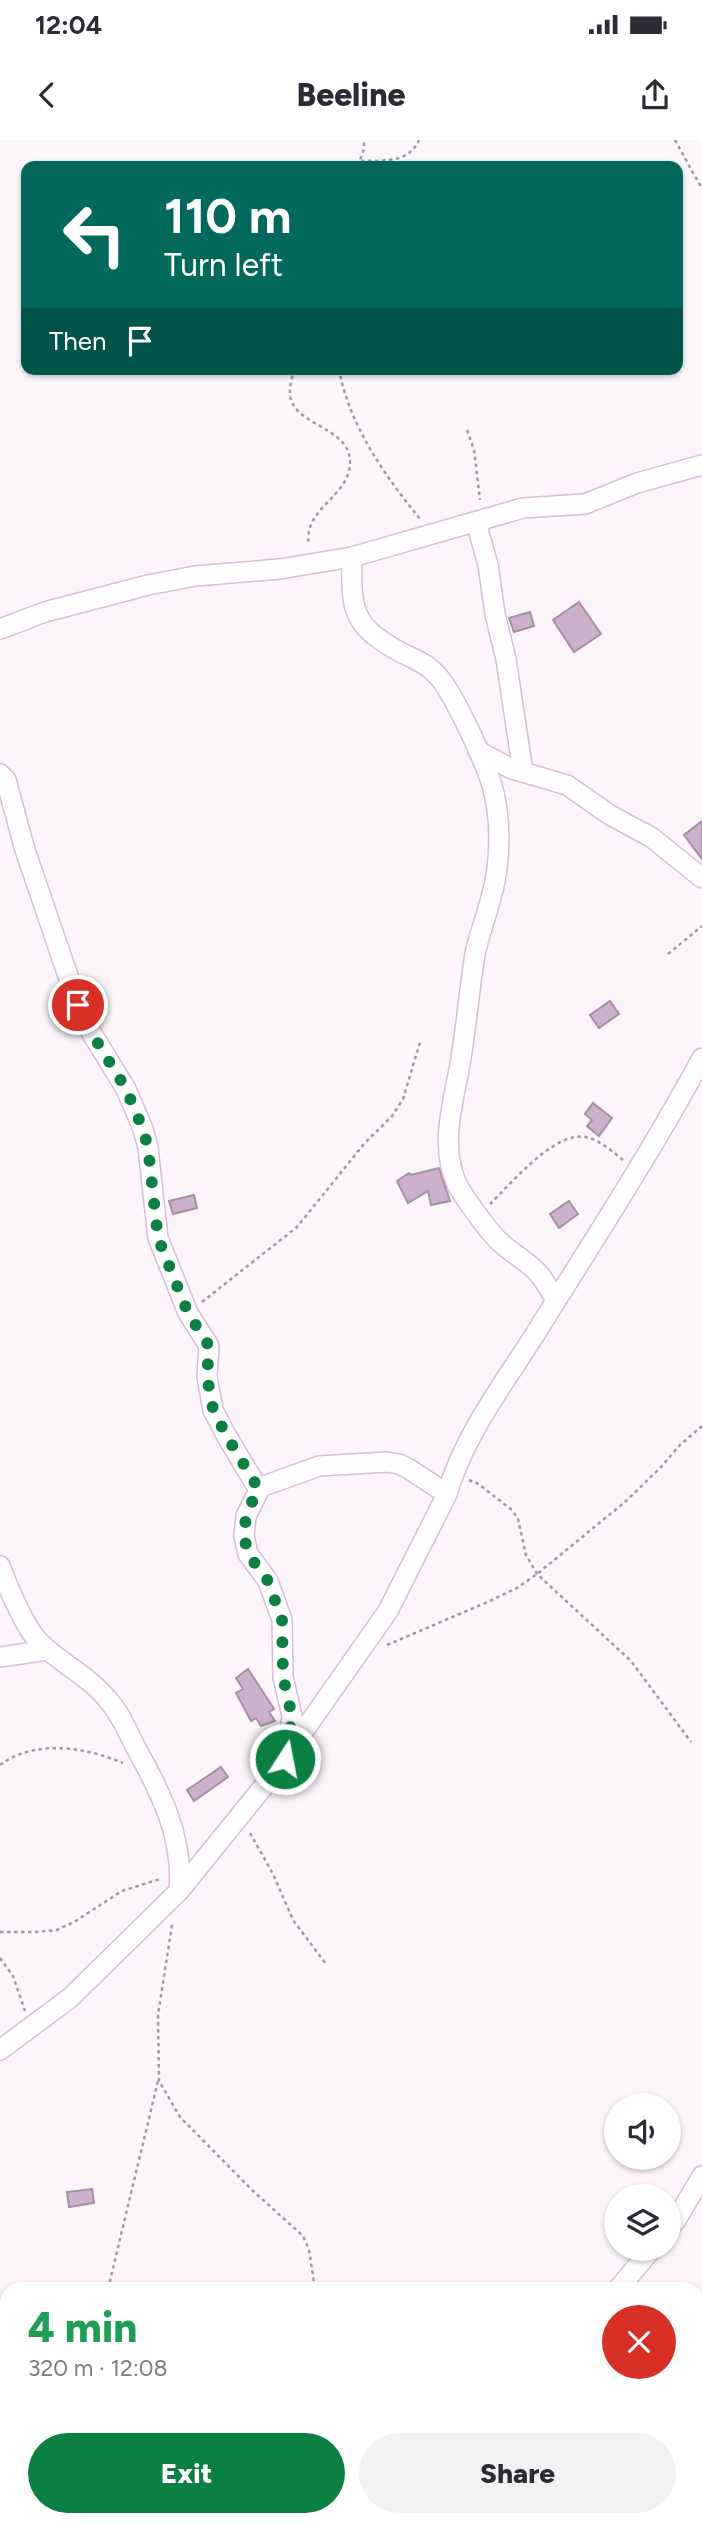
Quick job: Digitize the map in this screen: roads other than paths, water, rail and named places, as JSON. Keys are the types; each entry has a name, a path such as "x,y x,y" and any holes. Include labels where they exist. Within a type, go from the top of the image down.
{"street":[{"path":"0,628 45,612 148,585 195,576 280,569 352,557 523,508 585,504 638,483 702,465"},
{"path":"479,521 495,614 506,659 523,772"},
{"path":"352,557 353,608 360,621 383,642 424,664 438,675 448,689 492,783 497,814 497,862 492,895 476,952 459,1070 451,1101 448,1153 457,1184 479,1215 501,1243 538,1273 556,1300"},
{"path":"478,751 512,769 555,780 580,793 610,815 651,837 702,878"},
{"path":"0,774 6,780 25,850 78,1005 91,1032 126,1089 143,1129 148,1148 158,1238 188,1313 209,1346 207,1377 213,1409 258,1488"},
{"path":"0,2050 70,1997 180,1883 285,1759 388,1611 447,1494 453,1474 477,1425 637,1171 702,1058"},
{"path":"285,1759 292,1716 283,1677 282,1620 268,1581 248,1554 244,1536 246,1516 258,1488 319,1466 387,1462 409,1469 447,1494"},
{"path":"0,1566 5,1581 36,1639 103,1694 118,1714 158,1786 174,1830 180,1883"},
{"path":"0,1657 47,1650"},
{"path":"681,2213 702,2176"},
{"path":"624,2282 642,2261"}]}
